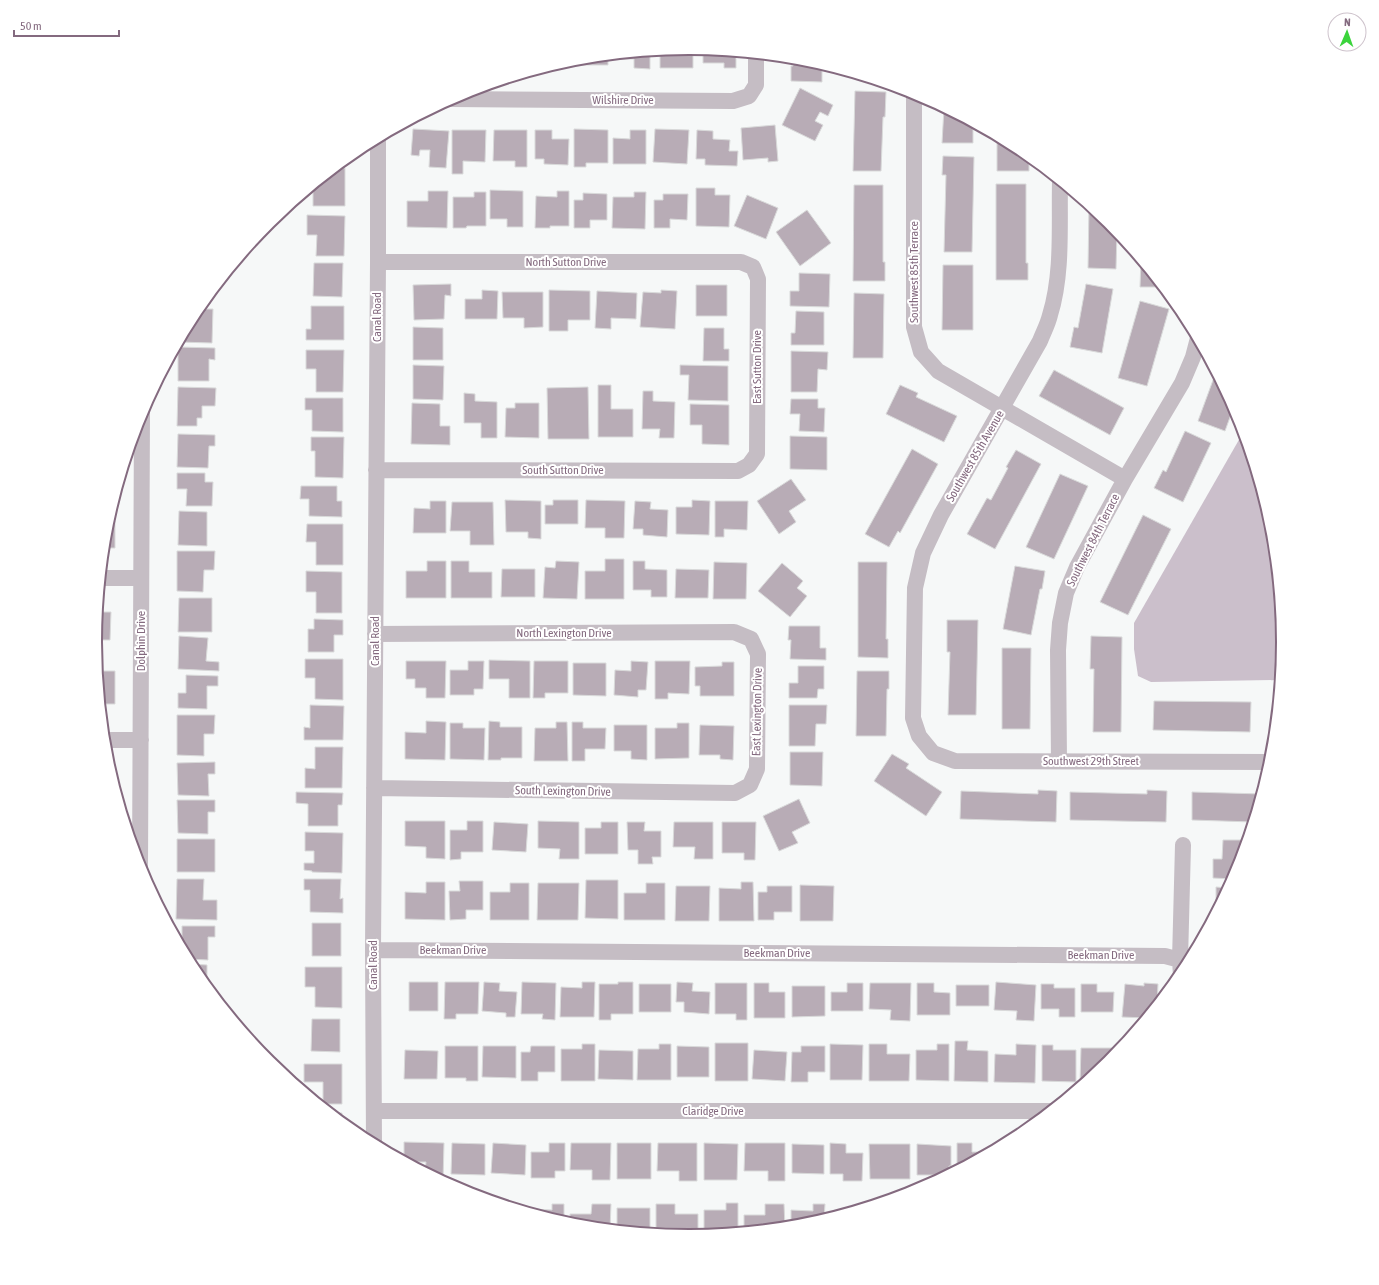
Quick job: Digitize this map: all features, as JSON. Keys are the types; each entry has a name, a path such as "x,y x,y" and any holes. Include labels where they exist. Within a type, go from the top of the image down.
{"street":[{"name":"Wilshire Drive","path":"467,99 734,101 749,96 756,85 756,59"},
{"name":"Southwest 85th Terrace","path":"914,100 914,327 921,352 938,371 1125,479"},
{"name":"Canal Road","path":"374,1138 373,950 378,145"},
{"name":"Southwest 85th Avenue","path":"919,736 913,718 915,588 923,553 941,515 1040,341 1050,316 1056,286 1059,259 1060,187"},
{"name":"North Sutton Drive","path":"378,262 741,262 753,267"},
{"name":"East Sutton Drive","path":"749,465 757,454 758,279 753,267"},
{"name":"Southwest 84th Terrace","path":"1059,761 1058,650 1060,624 1066,593 1077,567 1125,479 1182,383 1194,357 1196,346"},
{"name":"Dolphin Drive","path":"140,849 142,578 141,433"},
{"name":"South Sutton Drive","path":"376,470 738,471 749,465"},
{"path":"106,578 142,578"},
{"name":"North Lexington Drive","path":"375,634 734,632 751,639"},
{"name":"East Lexington Drive","path":"750,786 757,769 758,661 758,654 751,639"},
{"name":"Southwest 29th Street","path":"919,736 933,753 955,761 1265,762"},
{"path":"110,740 141,740"},
{"name":"South Lexington Drive","path":"374,788 735,793 750,786"},
{"path":"1180,965 1183,845"},
{"name":"Beekman Drive","path":"373,950 1165,956 1180,960"},
{"name":"Claridge Drive","path":"374,1111 1044,1111"}],"shaded area":[{"path":"1240,438 1257,490 1266,528 1272,566 1276,604 1276,680 1151,682 1138,676 1134,649 1134,623"}],"building":[{"path":"693,55 693,68 660,68 660,56"},
{"path":"703,55 736,57 736,68 724,68 724,63 703,63"},
{"path":"650,56 650,69 634,68 634,59 622,59"},
{"path":"608,61 608,65 581,65"},
{"path":"793,64 822,70 822,82 791,81 791,66 793,66"},
{"path":"800,88 833,105 828,116 820,112 815,121 823,125 815,141 782,125"},
{"path":"855,91 886,92 885,117 883,117 881,171 853,171"},
{"path":"944,114 973,129 973,143 942,143"},
{"path":"775,125 778,161 768,162 768,158 743,160 741,128"},
{"path":"413,129 449,131 446,168 429,167 430,150 420,150 419,156 411,155"},
{"path":"574,129 608,130 608,163 586,163 586,167 574,167"},
{"path":"655,129 689,130 687,164 653,162"},
{"path":"452,130 486,130 485,162 463,161 463,174 452,174"},
{"path":"494,130 527,130 527,167 515,167 515,161 493,161"},
{"path":"535,130 552,130 552,139 569,139 568,165 544,164 544,159 535,159"},
{"path":"630,130 646,130 646,164 613,164 613,138 630,139"},
{"path":"697,130 713,131 713,139 730,140 729,151 738,151 737,166 705,165 705,159 696,159"},
{"path":"997,142 1029,163 1029,171 997,171"},
{"path":"943,156 974,157 972,252 944,252 946,175 942,175"},
{"path":"345,168 345,206 313,206 313,192 332,176"},
{"path":"996,184 1026,184 1026,263 1028,263 1028,280 996,280"},
{"path":"854,185 883,185 883,262 885,262 885,281 853,281"},
{"path":"696,188 715,188 715,195 730,195 729,227 696,226"},
{"path":"490,190 523,191 523,227 507,227 507,219 490,219"},
{"path":"428,191 448,191 447,228 407,227 407,201 428,201"},
{"path":"557,191 569,191 569,226 535,228 536,196 557,197"},
{"path":"474,192 486,192 486,226 453,228 453,197 474,197"},
{"path":"634,192 646,192 645,229 612,228 613,197 634,197"},
{"path":"583,193 607,194 607,220 590,220 590,228 574,228 574,200 583,200"},
{"path":"663,194 688,194 687,220 670,219 670,228 654,228 654,200 663,200"},
{"path":"747,195 778,208 766,239 734,226"},
{"path":"807,210 831,243 800,266 776,232"},
{"path":"1089,212 1117,240 1116,269 1088,268"},
{"path":"307,215 345,216 344,256 316,256 317,235 307,235"},
{"path":"314,263 343,263 342,297 313,296"},
{"path":"943,265 973,265 973,330 942,330"},
{"path":"1141,267 1157,287 1140,287"},
{"path":"799,273 830,274 829,307 790,306 790,291 799,291"},
{"path":"451,284 451,296 445,295 444,319 414,320 413,285"},
{"path":"1086,284 1113,289 1102,353 1070,347 1074,327 1078,328"},
{"path":"696,285 727,285 727,316 696,316"},
{"path":"482,290 498,291 497,319 465,319 465,299 482,299"},
{"path":"549,290 590,291 590,320 568,320 568,331 549,331"},
{"path":"661,290 677,291 675,329 640,327 643,292 661,293"},
{"path":"597,291 637,293 636,319 611,318 611,329 595,328"},
{"path":"502,292 543,292 543,327 524,328 524,318 503,318"},
{"path":"854,293 884,294 883,358 853,358"},
{"path":"1140,301 1169,309 1147,386 1118,378"},
{"path":"311,306 344,306 344,340 306,340 306,329 311,329"},
{"path":"206,309 213,309 212,343 185,342"},
{"path":"796,311 824,312 824,345 791,345 791,333 795,333"},
{"path":"413,327 443,328 443,360 413,360"},
{"path":"704,328 724,328 724,349 729,349 729,361 703,361"},
{"path":"182,347 215,348 215,360 209,359 209,381 178,381 178,355"},
{"path":"306,350 344,350 343,392 316,392 316,369 306,369"},
{"path":"791,351 828,352 827,370 818,369 817,392 791,392"},
{"path":"413,365 444,366 443,400 413,399"},
{"path":"680,365 728,366 728,401 688,400 689,375 680,375"},
{"path":"1054,370 1124,408 1110,435 1039,396"},
{"path":"1214,378 1231,415 1225,431 1198,421"},
{"path":"598,385 611,385 611,409 633,409 633,437 598,437"},
{"path":"900,385 918,393 916,397 957,416 944,442 886,414"},
{"path":"178,387 216,388 215,406 202,406 202,418 197,418 197,426 177,426"},
{"path":"588,387 589,439 548,439 547,388"},
{"path":"643,391 653,391 653,401 675,402 674,438 659,438 660,429 642,429"},
{"path":"464,393 475,394 475,401 497,402 497,438 481,438 481,423 464,423"},
{"path":"305,398 343,398 343,432 312,431 312,410 305,410"},
{"path":"791,399 818,399 818,408 825,408 824,432 799,431 800,414 790,414"},
{"path":"412,403 440,404 440,426 450,426 450,445 411,444"},
{"path":"515,403 539,403 539,438 505,437 506,408 515,408"},
{"path":"690,404 729,405 729,445 702,444 702,425 690,425"},
{"path":"1185,431 1211,443 1183,502 1154,488 1163,470 1166,472"},
{"path":"178,434 215,435 215,446 209,446 208,468 177,467"},
{"path":"790,436 827,437 827,470 790,469"},
{"path":"311,437 344,437 343,478 315,477 315,451 311,451"},
{"path":"912,449 938,464 900,533 898,531 889,547 865,534"},
{"path":"1016,450 1041,464 995,549 967,534 987,498 991,500 1008,468 1006,467"},
{"path":"177,473 205,473 205,482 213,482 212,506 186,506 187,489 177,489"},
{"path":"1060,474 1088,486 1054,559 1026,547"},
{"path":"791,479 806,500 789,511 796,522 779,534 757,501"},
{"path":"301,486 337,486 337,501 342,501 342,517 309,516 309,499 300,499"},
{"path":"505,500 541,501 541,539 528,538 528,532 506,532"},
{"path":"553,500 578,500 578,524 545,524 545,505 553,505"},
{"path":"586,500 625,501 624,538 605,538 605,528 585,528"},
{"path":"692,500 710,501 709,535 676,534 676,507 692,507"},
{"path":"430,501 446,501 446,533 413,533 414,508 430,509"},
{"path":"635,501 651,502 650,509 668,510 667,537 643,535 643,529 633,529"},
{"path":"715,501 748,501 747,530 724,529 724,537 715,537"},
{"path":"452,502 493,502 494,545 470,545 470,531 450,531"},
{"path":"179,511 207,512 207,546 178,545"},
{"path":"1143,515 1171,529 1128,615 1100,602"},
{"path":"115,521 115,521 115,548 110,548"},
{"path":"307,524 343,524 343,565 316,565 316,542 306,542"},
{"path":"177,551 215,551 214,570 204,570 203,592 177,591"},
{"path":"605,559 624,559 624,599 585,599 585,571 605,571"},
{"path":"427,561 446,561 446,598 406,598 406,571 427,571"},
{"path":"451,561 469,561 469,572 492,572 492,598 451,598"},
{"path":"556,561 579,562 577,599 543,598 545,567 555,568"},
{"path":"633,561 645,561 645,569 667,570 667,597 651,597 651,590 633,590"},
{"path":"714,562 747,563 746,599 713,599"},
{"path":"858,562 887,562 886,639 888,639 888,658 858,657"},
{"path":"782,563 803,581 797,588 807,596 790,617 758,591"},
{"path":"1015,566 1045,571 1031,635 1003,629"},
{"path":"502,569 535,569 535,597 501,597"},
{"path":"676,569 709,570 708,598 675,598"},
{"path":"306,571 342,572 342,613 316,613 316,592 306,592"},
{"path":"179,598 212,598 212,632 178,632"},
{"path":"103,612 111,612 110,640 102,640"},
{"path":"314,619 343,620 343,635 334,635 334,652 308,652 308,629 314,629"},
{"path":"947,620 978,620 976,715 948,715 950,652 947,652"},
{"path":"789,626 820,626 820,648 826,648 826,660 790,659 791,640 788,640"},
{"path":"179,636 208,638 206,661 219,662 219,671 178,669"},
{"path":"1091,636 1122,637 1121,732 1093,732 1094,669 1090,669"},
{"path":"1002,648 1031,648 1030,729 1002,729"},
{"path":"305,659 343,659 343,700 315,699 315,678 305,678"},
{"path":"489,660 530,661 530,698 509,698 509,679 489,679"},
{"path":"406,661 446,661 445,698 426,698 426,688 415,688 415,679 406,679"},
{"path":"468,661 484,661 483,689 474,689 474,695 450,695 450,670 468,670"},
{"path":"534,661 568,661 568,693 545,693 545,698 533,698"},
{"path":"631,661 648,662 646,690 638,690 638,697 614,695 615,670 631,671"},
{"path":"655,661 690,661 689,694 668,693 668,699 655,699"},
{"path":"722,662 734,662 734,696 700,696 700,686 695,686 695,667 722,666"},
{"path":"573,663 606,663 606,696 573,695"},
{"path":"798,666 824,666 824,689 818,689 817,698 789,698 789,683 798,683"},
{"path":"103,671 115,671 115,704 105,704"},
{"path":"857,671 889,671 886,736 856,736"},
{"path":"186,675 218,676 218,686 207,686 207,709 178,708 178,693 186,693"},
{"path":"1154,701 1251,702 1250,732 1153,730"},
{"path":"310,705 344,706 343,740 304,740 304,727 310,728"},
{"path":"789,705 827,705 826,724 816,724 815,746 789,746"},
{"path":"177,715 215,715 214,734 204,734 204,756 177,755"},
{"path":"426,721 446,722 445,760 405,759 405,732 426,733"},
{"path":"489,721 500,722 500,727 522,727 522,758 501,758 501,760 488,760"},
{"path":"556,722 567,722 568,761 534,761 535,728 556,728"},
{"path":"572,722 583,722 583,728 606,728 605,749 585,749 585,761 572,761"},
{"path":"450,723 463,723 463,728 485,728 484,760 450,759"},
{"path":"677,723 689,723 689,758 655,759 655,728 677,728"},
{"path":"614,725 647,725 647,760 631,759 631,751 614,751"},
{"path":"700,725 734,726 733,760 720,759 720,755 699,755"},
{"path":"315,747 343,747 342,788 305,788 305,768 315,769"},
{"path":"790,752 823,752 822,786 790,785"},
{"path":"892,754 909,764 906,768 942,792 926,816 874,781"},
{"path":"215,762 215,774 208,774 209,796 178,795 177,763"},
{"path":"1038,790 1057,791 1056,822 960,819 961,791 1038,794"},
{"path":"1147,790 1167,791 1166,822 1070,820 1070,792 1147,794"},
{"path":"296,792 343,793 342,805 338,805 338,826 308,826 308,804 296,803"},
{"path":"1192,792 1257,794 1249,822 1192,820"},
{"path":"799,799 810,823 792,832 798,843 779,851 763,816"},
{"path":"177,800 215,800 215,812 208,812 208,834 178,833"},
{"path":"405,821 445,821 445,859 426,858 426,847 405,846"},
{"path":"467,821 483,821 483,852 461,852 461,859 450,860 450,830 467,830"},
{"path":"538,821 579,822 579,859 559,859 560,849 538,848"},
{"path":"494,822 528,824 526,852 492,850"},
{"path":"601,822 618,822 618,854 585,854 585,828 601,828"},
{"path":"627,822 645,822 644,831 661,831 661,857 652,857 653,864 638,864 638,850 628,850"},
{"path":"674,822 713,822 713,859 694,859 695,847 673,847"},
{"path":"722,822 756,822 755,860 744,860 744,853 722,853"},
{"path":"305,832 343,833 342,873 312,872 304,870 304,863 314,863 314,851 305,851"},
{"path":"177,839 215,839 215,872 177,872"},
{"path":"1223,840 1242,840 1227,879 1213,878 1213,859 1222,859"},
{"path":"177,879 204,879 203,900 217,900 217,920 176,919"},
{"path":"304,879 341,879 340,899 343,898 343,913 310,912 310,890 304,890"},
{"path":"586,880 618,880 618,919 585,918"},
{"path":"459,881 483,881 483,910 466,910 466,919 450,920 449,891 460,891"},
{"path":"426,882 445,882 445,920 405,919 405,892 426,893"},
{"path":"741,882 753,882 754,921 719,921 719,888 741,889"},
{"path":"510,883 529,883 529,920 490,920 490,892 510,892"},
{"path":"538,883 579,883 578,920 537,920"},
{"path":"646,883 665,883 665,920 624,920 624,893 646,893"},
{"path":"800,885 834,886 833,921 800,921"},
{"path":"676,886 710,886 709,921 675,921"},
{"path":"767,886 792,886 792,912 774,912 774,920 758,920 758,892 767,892"},
{"path":"1216,887 1223,888 1216,901"},
{"path":"312,923 341,923 341,956 312,956"},
{"path":"182,926 215,926 215,937 208,937 208,960 195,959 182,938"},
{"path":"198,964 207,965 207,977"},
{"path":"305,967 342,967 342,1008 315,1007 315,987 305,987"},
{"path":"409,982 438,982 438,1011 409,1011"},
{"path":"445,982 479,982 478,1014 456,1014 456,1019 444,1019"},
{"path":"484,982 500,983 499,991 517,992 515,1017 506,1017 506,1013 482,1011"},
{"path":"522,982 556,983 555,1020 542,1019 543,1014 521,1014"},
{"path":"582,982 595,982 594,1017 560,1017 561,987 582,988"},
{"path":"618,982 633,982 633,1014 611,1014 611,1020 599,1020 599,984 618,984"},
{"path":"677,982 693,983 692,991 710,992 709,1014 684,1012 684,1002 676,1002"},
{"path":"996,982 1036,985 1034,1021 1016,1020 1017,1011 994,1010"},
{"path":"715,983 747,983 747,1020 736,1020 736,1014 715,1014"},
{"path":"754,983 769,983 769,992 785,992 785,1018 754,1018"},
{"path":"847,983 863,983 863,1011 831,1011 831,992 847,992"},
{"path":"870,983 911,983 910,1021 890,1020 891,1010 869,1009"},
{"path":"917,983 934,983 934,992 950,993 950,1015 917,1015"},
{"path":"1144,983 1158,984 1157,998 1141,1018 1122,1017 1125,984 1144,986"},
{"path":"639,984 671,984 671,1012 639,1012"},
{"path":"1041,984 1054,984 1054,988 1075,988 1075,1017 1059,1017 1059,1009 1041,1009"},
{"path":"1081,984 1097,984 1097,992 1114,992 1113,1012 1081,1012"},
{"path":"956,985 989,985 989,1006 956,1006"},
{"path":"792,986 825,986 825,1016 792,1017"},
{"path":"312,1019 340,1019 340,1052 311,1051"},
{"path":"955,1041 968,1041 967,1050 988,1051 988,1082 954,1081"},
{"path":"715,1043 748,1043 748,1081 715,1081"},
{"path":"582,1044 595,1044 595,1081 561,1081 561,1049 582,1049"},
{"path":"659,1044 671,1044 671,1080 637,1080 638,1049 659,1049"},
{"path":"830,1044 863,1045 862,1080 830,1080"},
{"path":"869,1044 887,1044 887,1054 910,1054 909,1081 869,1081"},
{"path":"937,1044 949,1044 949,1081 916,1080 916,1050 937,1050"},
{"path":"1016,1044 1036,1045 1035,1083 994,1082 995,1054 1016,1055"},
{"path":"1042,1045 1053,1045 1053,1050 1076,1050 1076,1082 1042,1081"},
{"path":"445,1046 478,1046 478,1081 466,1081 466,1078 445,1078"},
{"path":"483,1046 516,1046 516,1078 482,1077"},
{"path":"531,1046 555,1046 555,1072 538,1072 538,1081 521,1081 521,1052 530,1052"},
{"path":"677,1046 709,1047 709,1077 677,1077"},
{"path":"801,1046 825,1046 825,1072 808,1072 808,1082 791,1082 792,1052 801,1052"},
{"path":"1081,1048 1114,1048 1105,1058 1080,1081"},
{"path":"405,1050 438,1051 437,1079 404,1079"},
{"path":"599,1050 633,1051 633,1080 598,1079"},
{"path":"754,1050 787,1052 785,1081 752,1079"},
{"path":"304,1064 342,1064 342,1104 326,1104 323,1102 323,1082 304,1082"},
{"path":"404,1142 444,1143 443,1175 426,1167 426,1162 417,1162 404,1155"},
{"path":"452,1143 485,1144 485,1175 451,1174"},
{"path":"493,1143 526,1145 525,1175 491,1173"},
{"path":"549,1143 565,1143 565,1171 555,1171 555,1178 531,1178 531,1152 549,1152"},
{"path":"571,1143 611,1143 610,1180 592,1180 592,1170 570,1170"},
{"path":"617,1143 651,1143 651,1179 617,1179"},
{"path":"658,1143 697,1143 697,1181 679,1181 679,1171 657,1171"},
{"path":"704,1143 738,1144 737,1180 704,1180"},
{"path":"745,1143 785,1143 785,1181 768,1181 768,1171 744,1171"},
{"path":"830,1143 846,1144 846,1153 863,1153 862,1181 843,1181 843,1174 830,1174"},
{"path":"957,1143 972,1143 972,1152 981,1152 957,1165"},
{"path":"792,1144 824,1145 824,1174 792,1173"},
{"path":"869,1144 910,1144 910,1179 870,1179"},
{"path":"917,1144 951,1146 951,1166 949,1166 949,1169 936,1175 917,1175"},
{"path":"726,1203 738,1203 738,1228 704,1230 704,1210 726,1210"},
{"path":"552,1204 564,1204 564,1216 534,1209 552,1210"},
{"path":"592,1204 611,1204 610,1225 570,1218 570,1214 591,1214"},
{"path":"656,1204 675,1204 675,1214 698,1214 698,1230 656,1229"},
{"path":"765,1204 784,1204 785,1222 744,1227 744,1215 765,1215"},
{"path":"813,1204 825,1204 824,1214 791,1221 791,1210 813,1211"},
{"path":"617,1208 650,1208 650,1229 617,1225"}]}
